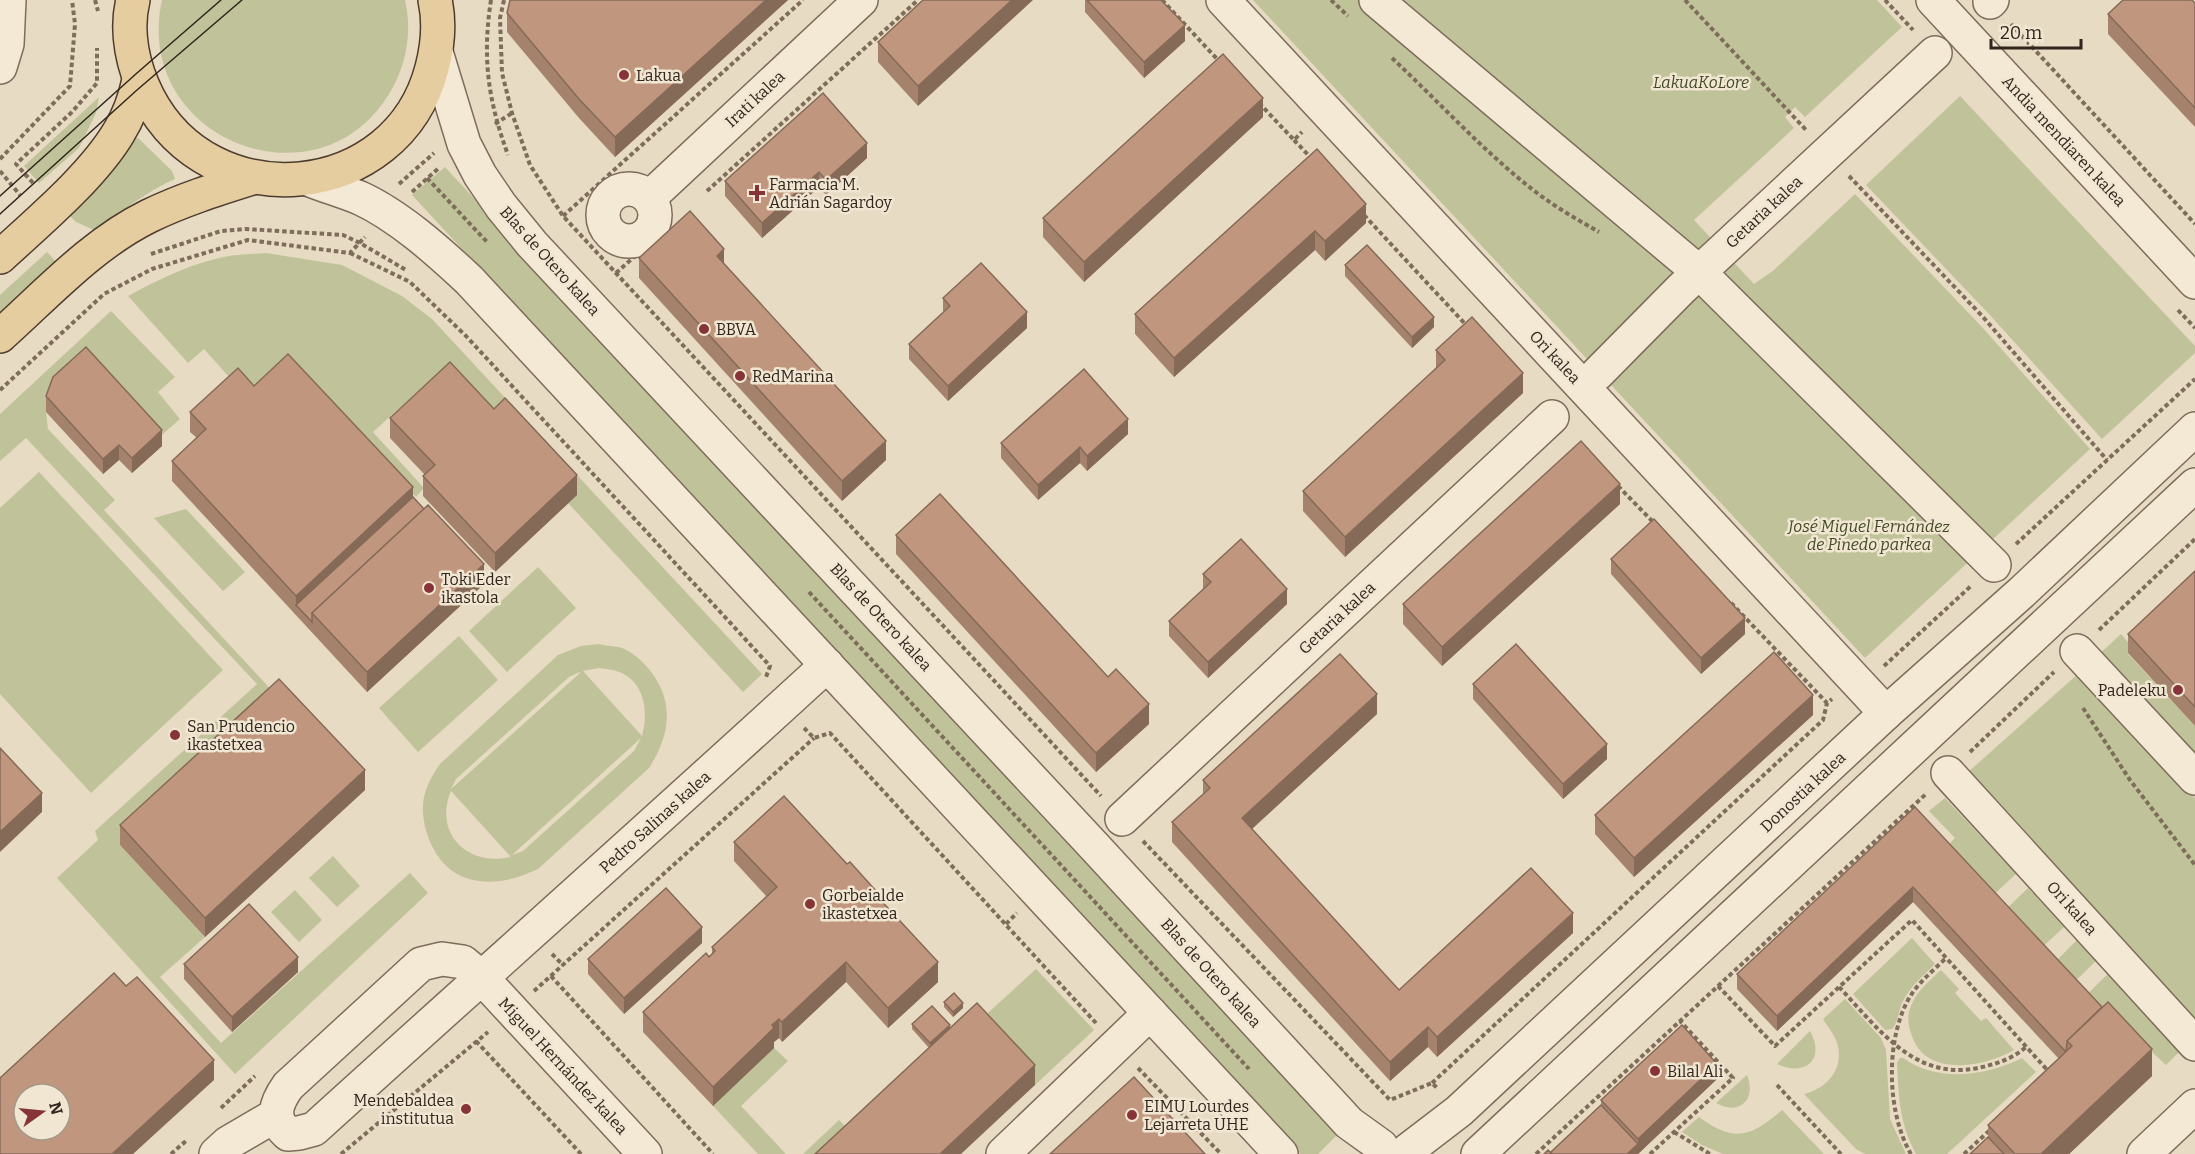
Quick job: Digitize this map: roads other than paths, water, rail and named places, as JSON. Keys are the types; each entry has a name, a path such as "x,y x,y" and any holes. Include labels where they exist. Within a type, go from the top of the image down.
{"main road":[{"path":"131,2 130,40 139,80 156,112 174,135 197,154 224,169 252,178 280,181 308,179 334,173 382,146 402,126 418,104 429,79 436,52 438,3"},
{"path":"0,257 89,171 119,133 131,109 139,80"},
{"path":"0,336 99,247 123,230 172,205 252,178"}],"street":[{"path":"0,67 7,44 9,0"},
{"name":"Irati kalea","path":"649,198 861,0"},
{"name":"Ori kalea","path":"1223,0 1886,713"},
{"name":"Andia mendiaren kalea","path":"1933,0 2195,282"},
{"path":"1365,12 1700,273 1994,564"},
{"name":"Blas de Otero kalea","path":"436,52 462,137 480,175 501,206 532,244 1094,846 1349,1123 1389,1151"},
{"name":"Getaria kalea","path":"1597,374 1681,289 1935,53"},
{"path":"308,179 360,198 381,210 436,248 469,280 1281,1154"},
{"name":"Getaria kalea","path":"1122,819 1552,417"},
{"name":"Donostia kalea","path":"1389,1151 1459,1111 1886,713 2022,592 2195,429"},
{"path":"1478,1154 2195,484"},
{"path":"2077,651 2195,778"},
{"name":"Pedro Salinas kalea","path":"276,1115 280,1127 288,1134 314,1129 827,665"},
{"name":"Ori kalea","path":"1948,773 2195,1044"},
{"path":"216,1154 228,1143 276,1115 278,1100 288,1086 421,964 442,959 463,962 482,978"},
{"name":"Miguel Hernández kalea","path":"482,978 645,1154"},
{"path":"1004,1154 1150,1013"},
{"path":"2144,1154 2195,1106"}],"tram line":[{"path":"0,196 221,0"},
{"path":"0,214 137,90 242,0"}],"place":[{"name":"Lakua","path":"624,75"},
{"name":"Farmacia M. Adrián Sagardoy","path":"757,193"},
{"name":"BBVA","path":"704,329"},
{"name":"RedMarina","path":"740,376"},
{"name":"Toki Eder ikastola","path":"429,588"},
{"name":"Padeleku","path":"2178,690"},
{"name":"San Prudencio ikastetxea","path":"175,735"},
{"name":"Gorbeialde ikastetxea","path":"810,904"},
{"name":"Bilal Ali","path":"1655,1071"},
{"name":"Mendebaldea institutua","path":"466,1109"},
{"name":"EIMU Lourdes Lejarreta UHE","path":"1132,1115"}],"park label":[{"name":"LakuaKoLore","path":"1701,82"},
{"name":"José Miguel Fernández de Pinedo parkea","path":"1869,535"}]}
